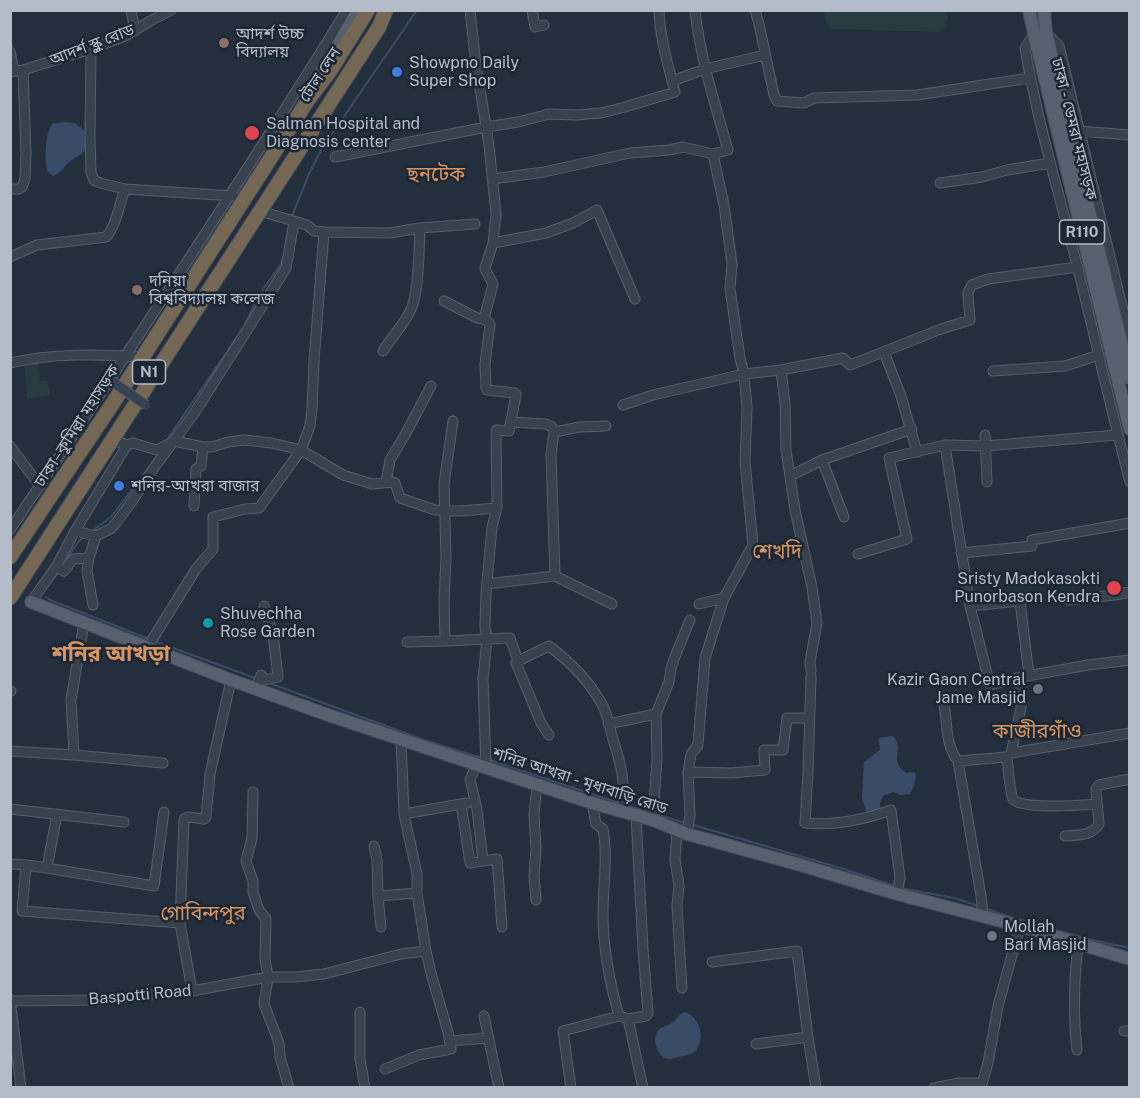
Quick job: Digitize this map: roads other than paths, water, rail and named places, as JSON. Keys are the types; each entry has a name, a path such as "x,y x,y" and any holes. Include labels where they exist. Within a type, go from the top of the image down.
{"highway":[{"name":"ঢাকা–কুমিল্লা মহাসড়ক","path":"10,557 142,357 148,334 237,196 330,71 368,10"},
{"name":"টোল লেন","path":"286,157 384,10"},
{"path":"10,598 379,27 384,10"},
{"name":"ঢাকা–কুমিল্লা মহাসড়ক","path":"10,585 107,438 286,157"}],"main road":[{"name":"ঢাকা–কুমিল্লা মহাসড়ক","path":"308,100 358,10"},
{"name":"ঢাকা - ডেমরা মহাসড়ক","path":"1029,10 1040,34 1130,379"},
{"name":"ঢাকা - ডেমরা মহাসড়ক","path":"1044,10 1040,34 1123,432"},
{"name":"শনির আখরা - মৃধাবাড়ি রোড","path":"31,602 148,645 231,680 537,786 653,820 684,832 983,914 1130,959"}],"street":[{"path":"131,10 135,31"},
{"name":"আদর্শ স্কুল রোড","path":"16,71 91,49 125,36 171,10"},
{"path":"91,49 90,138 91,173 94,180 125,189 237,196 347,10"},
{"path":"470,10 496,214 493,243 485,268 493,284 484,319"},
{"path":"532,10 535,27 544,25"},
{"path":"335,157 549,114 576,115 601,112 675,92 666,60 659,23 659,10"},
{"path":"492,180 544,172 630,153 683,147 712,154 728,150 705,69 695,10"},
{"path":"755,10 777,101 804,103 814,98 916,95 1030,78"},
{"path":"1130,339 1059,46 1040,34 1025,48 1030,78 1099,355 1123,432 1130,482"},
{"path":"10,52 16,71 26,153 25,179 22,187 10,189"},
{"path":"672,81 705,69 765,55"},
{"path":"1079,131 1130,135"},
{"path":"682,988 677,906 679,885 675,860 690,815 688,772 691,754 698,745 705,658 724,598 753,545 745,461 747,408 744,374 730,289 732,264 724,205 712,154"},
{"path":"940,183 1050,163"},
{"path":"10,257 37,245 108,236 125,189"},
{"path":"493,243 546,232 573,223 597,210 635,299"},
{"path":"260,211 307,225 314,231 324,232 389,233 475,224"},
{"path":"75,531 96,536 112,528 166,445 195,412 286,268 292,221"},
{"path":"383,351 412,306 418,270 420,228"},
{"path":"148,645 196,569 213,549 213,517 259,508 301,450 310,426 312,410 324,232"},
{"path":"623,405 653,395 744,374 781,370 843,358 850,365 970,320 968,292 972,285 988,279 1077,265 1109,257"},
{"path":"444,301 490,324 485,364 487,390 515,393 516,395 509,431 496,430 497,508 492,527 487,584 483,679 486,748 482,766 470,779 483,861"},
{"path":"10,530 109,379 126,356 148,334"},
{"path":"884,352 912,429 917,452"},
{"path":"993,371 1065,366 1099,355"},
{"path":"10,363 46,357 142,357"},
{"path":"781,370 785,404 786,450 817,623 810,662 805,823 841,823 891,810 900,878 898,892"},
{"path":"109,379 146,405"},
{"path":"386,482 390,460 430,386"},
{"path":"445,641 444,484 453,421"},
{"path":"511,422 546,424 554,432 551,455 555,576"},
{"path":"554,432 580,427 606,426"},
{"path":"790,476 822,460 912,429"},
{"path":"858,554 907,539 889,458 945,446 985,446 1123,432"},
{"path":"986,435 987,482"},
{"path":"113,440 157,450 166,445 213,447 244,440 272,442 301,450 343,475 372,484 393,482 402,500 435,510 460,511 497,508"},
{"path":"31,602 56,567 127,445"},
{"path":"10,446 40,486"},
{"path":"945,446 970,606 990,685 1025,676 1130,660"},
{"path":"194,506 196,470 201,466 203,447"},
{"path":"822,460 844,517"},
{"path":"961,554 1032,546 1032,540 1130,523"},
{"path":"93,605 87,571 96,536"},
{"path":"56,567 64,571 73,559 89,558"},
{"path":"487,584 555,576 612,604"},
{"path":"1070,600 1115,596 1130,592"},
{"path":"699,604 724,598"},
{"path":"970,606 1020,602 1025,676 1009,755 1013,798 1018,804 1045,806 1097,804"},
{"path":"255,687 261,675 265,680 278,677 273,634 264,606"},
{"path":"653,820 657,759 656,714 669,682 674,659 690,621"},
{"path":"74,755 71,700 84,623"},
{"path":"407,642 510,638 518,662 516,663 541,723 549,735"},
{"path":"518,662 549,646 563,656 593,690 603,706 622,767 624,794 621,811"},
{"path":"192,991 180,923 184,819 185,817 204,819 206,817 210,774 231,680"},
{"path":"942,697 952,753 958,761 983,914"},
{"path":"608,724 656,714"},
{"path":"688,772 731,773 765,770 764,750 783,750 787,718 809,718"},
{"path":"958,761 1009,755 1130,733"},
{"path":"385,1069 419,1056 451,1049 426,951 417,893 417,874 404,814 401,740"},
{"path":"10,751 163,763"},
{"path":"1065,836 1090,834 1098,828 1096,789 1099,785 1130,779"},
{"path":"536,900 534,814 537,786"},
{"path":"253,792 252,838 246,861 259,910 266,919 265,959 268,977 264,1004 279,1044 280,1057 289,1088"},
{"path":"404,814 475,801"},
{"path":"592,803 596,824 603,829 605,840 604,938 613,995 623,1018 643,1088"},
{"path":"461,804 470,863 497,859 502,927"},
{"path":"10,809 124,822"},
{"path":"10,864 154,886 164,812"},
{"path":"47,868 57,814"},
{"path":"571,1088 563,1031 623,1018 646,1016 648,1013 636,816"},
{"path":"374,846 381,927"},
{"path":"26,866 22,911 180,923"},
{"path":"378,896 417,893"},
{"path":"934,1088 959,1083 982,1085 998,1006 1020,926"},
{"path":"1077,1050 1075,972 1078,944"},
{"name":"Baspotti Road","path":"11,1001 98,1000 192,991 268,977 324,974 401,954 426,951"},
{"path":"712,962 798,951 816,1088"},
{"path":"10,1084 21,1085 11,1001"},
{"path":"360,1012 360,1059 364,1088"},
{"path":"484,1016 499,1088"},
{"path":"756,1044 808,1037"},
{"path":"450,1041 489,1038"}],"water":[{"path":"74,123 83,129 87,146 83,152 53,176 47,171 46,141 52,124"},
{"path":"893,736 898,746 898,764 906,773 914,772 916,775 914,786 910,794 900,795 894,792 883,796 880,812 867,813 862,798 864,762 880,750 879,738"},
{"path":"685,1012 694,1017 699,1026 700,1042 692,1053 667,1059 657,1049 655,1041 657,1032"}],"waterway":[{"path":"292,216 321,150 417,10"},
{"path":"245,325 259,295 281,264 283,257"},
{"path":"166,441 237,337"},
{"path":"153,462 160,451"},
{"path":"92,531 111,517 146,471"},
{"path":"61,567 85,536"},
{"path":"46,597 149,639"},
{"path":"154,641 255,678"},
{"path":"269,683 427,741 482,758"},
{"path":"487,759 619,803"},
{"path":"624,805 650,812"},
{"path":"656,814 685,823"},
{"path":"690,824 894,886"},
{"path":"900,888 954,898 979,906"},
{"path":"984,908 1013,918"},
{"path":"1027,922 1130,948"}],"place":[{"name":"আদর্শ উচ্চ বিদ্যালয়","path":"224,43"},
{"name":"Showpno Daily Super Shop","path":"397,72"},
{"name":"Salman Hospital and Diagnosis center","path":"252,133"},
{"name":"দনিয়া বিশ্ববিদ্যালয় কলেজ","path":"137,290"},
{"name":"শনির-আখরা বাজার","path":"119,486"},
{"name":"Sristy Madokasokti Punorbason Kendra","path":"1114,588"},
{"name":"Shuvechha Rose Garden","path":"208,623"},
{"name":"Kazir Gaon Central Jame Masjid","path":"1038,689"},
{"name":"Mollah Bari Masjid","path":"992,936"}],"district":[{"name":"ছনটেক","path":"436,175"},
{"name":"শেখদি","path":"777,552"},
{"name":"শনির আখড়া","path":"111,654"},
{"name":"কাজীরগাঁও","path":"1037,732"},
{"name":"গোবিন্দপুর","path":"203,914"}]}
